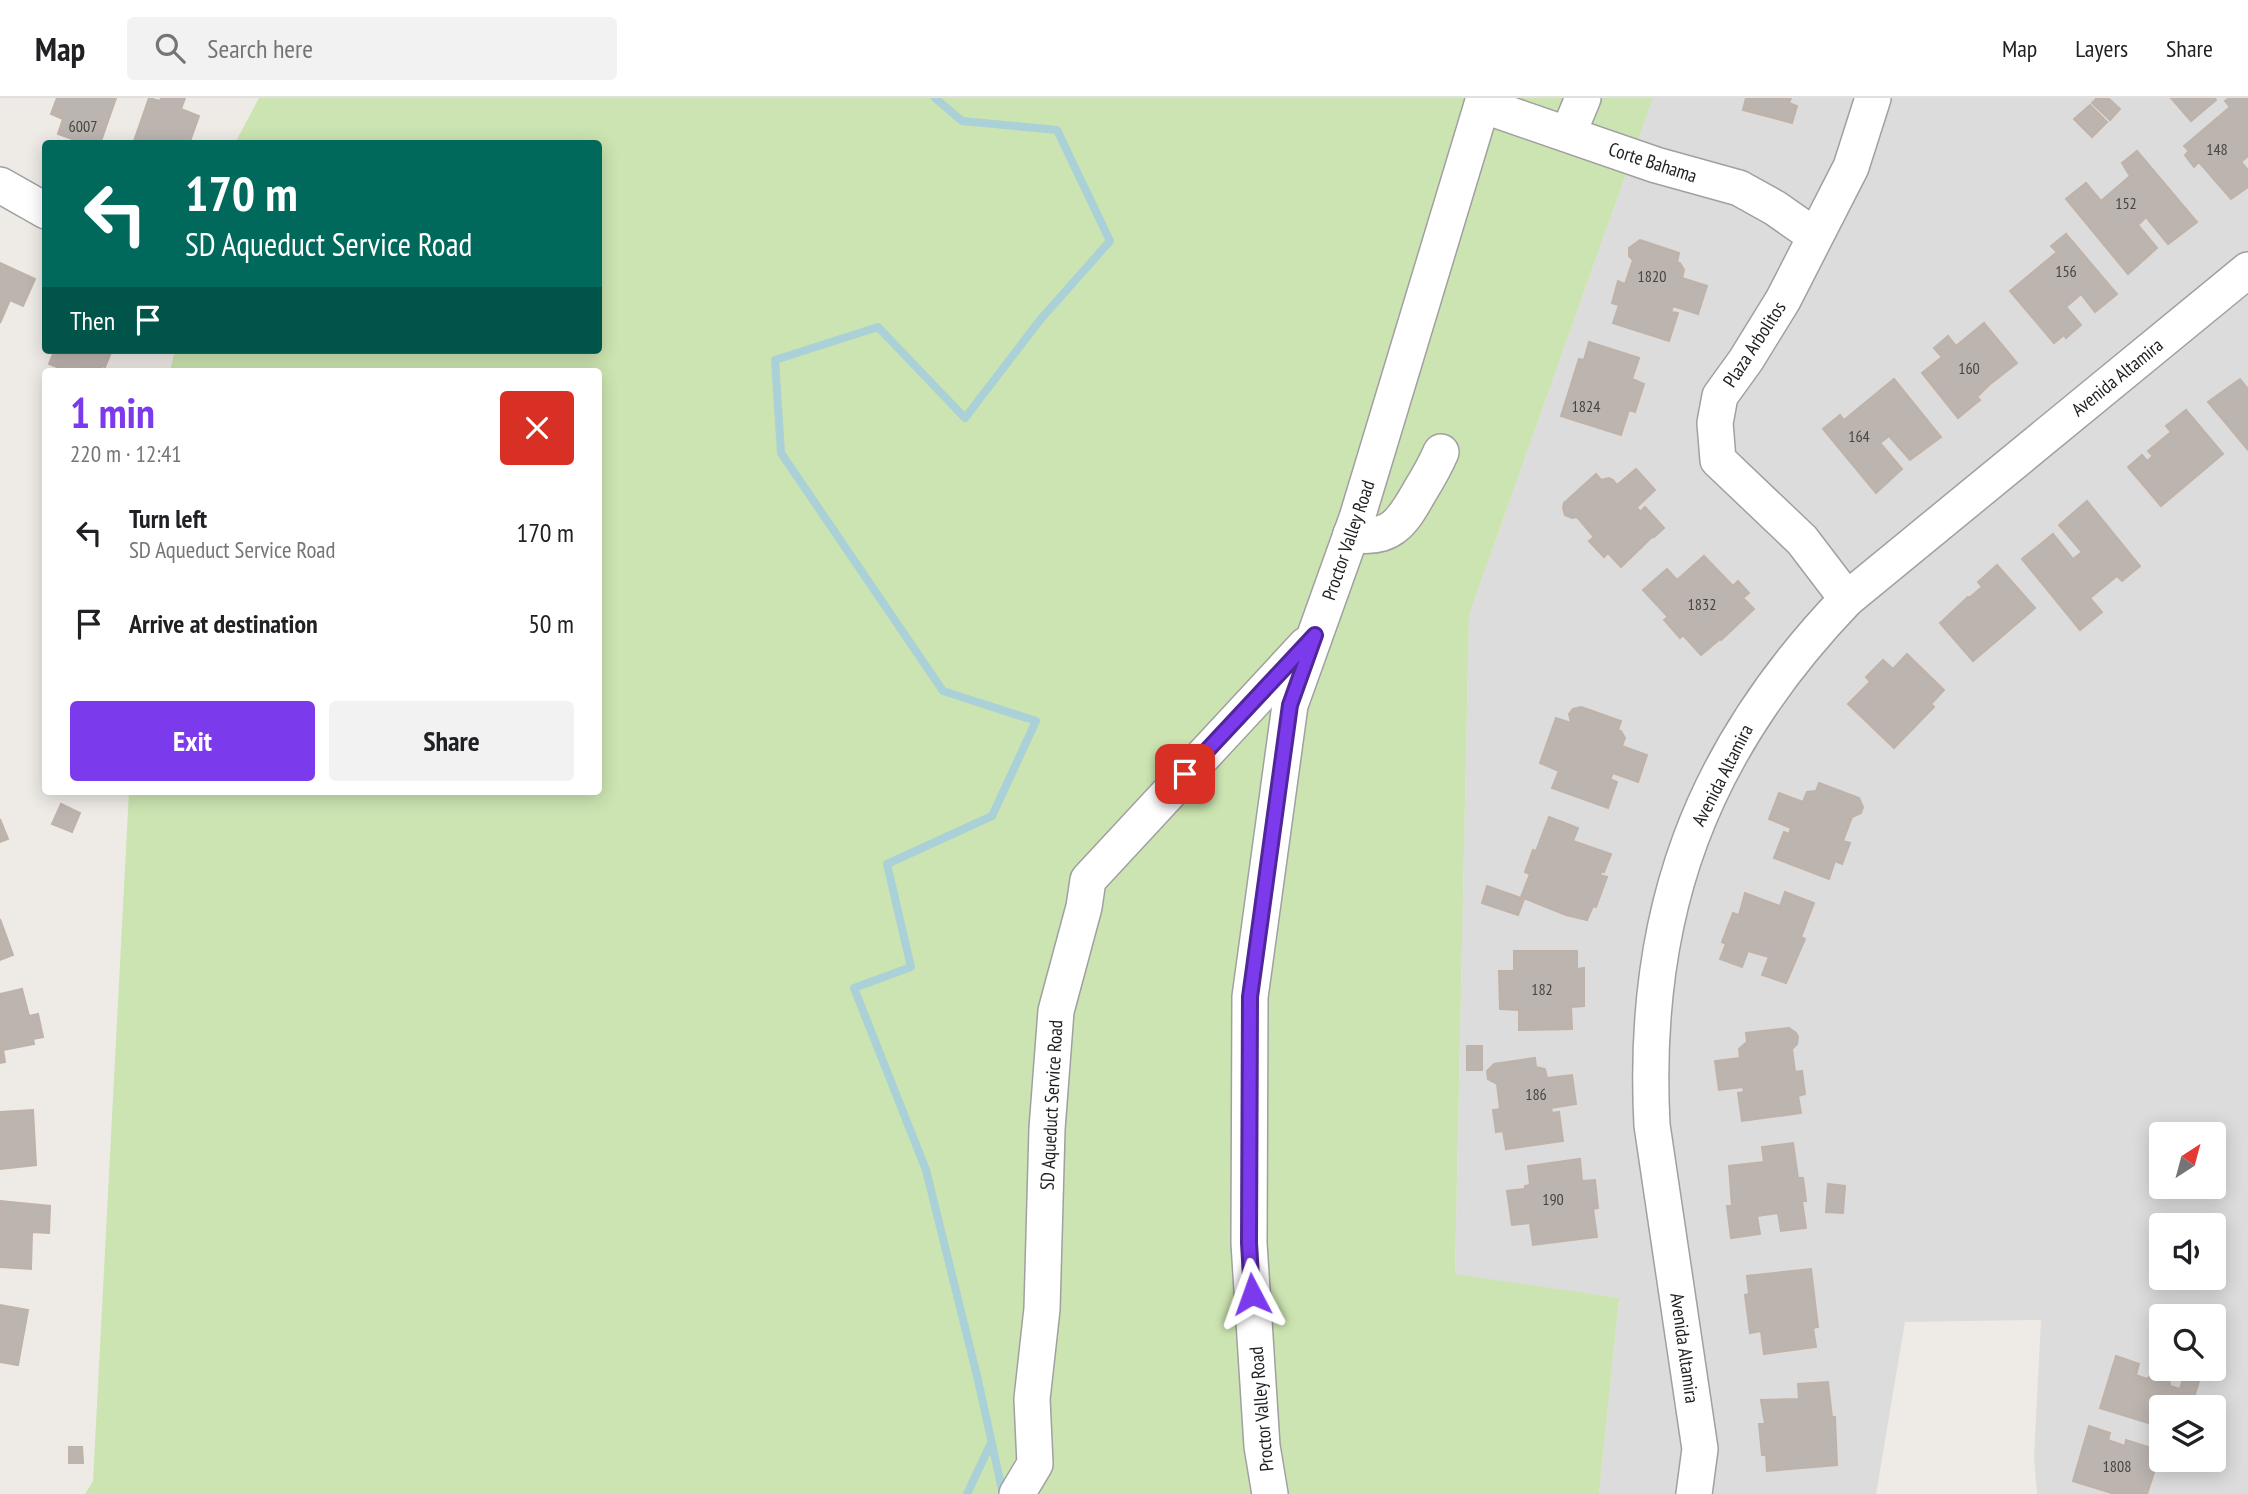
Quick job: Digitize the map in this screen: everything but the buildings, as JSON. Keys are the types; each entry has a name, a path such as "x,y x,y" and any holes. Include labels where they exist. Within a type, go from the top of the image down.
{"street":[{"path":"1568,134 1583,98"},
{"name":"Plaza Arbolitos","path":"1847,599 1802,540 1718,460 1715,423 1720,396 1783,300 1851,167 1873,98"},
{"name":"Corte Bahama","path":"1483,101 1656,165 1738,188 1775,208 1815,236"},
{"name":"Proctor Valley Road","path":"1270,1494 1262,1446 1249,1243 1250,997 1290,705 1351,534 1483,101"},
{"path":"0,185 42,209"},
{"name":"Avenida Altamira","path":"1694,1494 1700,1449 1652,1125 1649,1073 1656,969 1680,867 1698,818 1720,771 1764,697 1790,662 1847,599 2248,270"},
{"path":"1351,534 1370,537 1391,531 1400,523 1434,470 1441,452"},
{"name":"SD Aqueduct Service Road","path":"1017,1494 1035,1464 1032,1399 1042,1308 1047,1129 1056,1011 1084,907 1088,880 1315,635"}],"shaded area":[{"path":"1653,98 2248,98 2248,1494 2037,1494 2034,1457 2041,1320 1905,1322 1876,1494 1599,1494 1619,1298 1455,1275 1469,615"}],"green space":[{"path":"259,98 1653,98 1469,615 1455,1274 1619,1298 1599,1494 85,1494 93,1481 129,795 602,795 602,368 171,368 174,354 602,354 602,140 237,140"}],"waterway":[{"path":"935,98 962,121 1057,130 1110,241 1040,320 965,418 878,327 775,360 781,453 943,691 1036,721 992,816 887,864 911,967 854,988 926,1170 1003,1494"},
{"path":"967,1494 991,1443"}],"route":[{"path":"1185,774 1315,635 1290,705 1250,997 1249,1243 1252,1294"}]}
